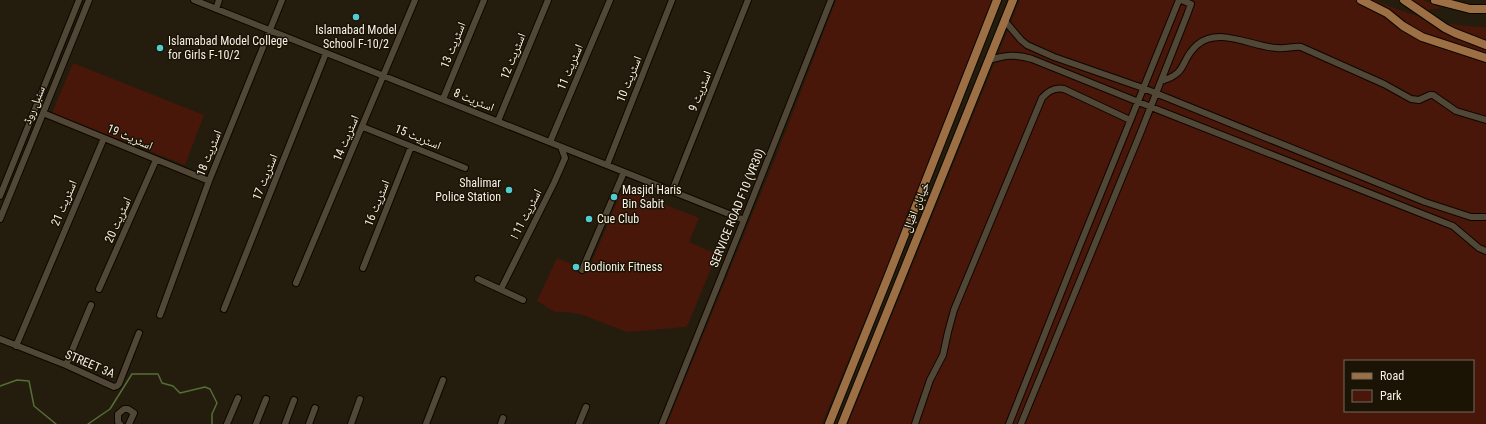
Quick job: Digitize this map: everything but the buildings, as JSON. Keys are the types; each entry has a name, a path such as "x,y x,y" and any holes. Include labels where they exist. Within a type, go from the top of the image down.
{"main road":[{"name":"خیابان اقبال","path":"842,424 1013,0"},
{"path":"1361,0 1387,14 1407,29 1422,37 1486,58"},
{"path":"1404,0 1445,28 1486,45"},
{"path":"1435,0 1470,10 1486,8"},
{"name":"خیابان اقبال","path":"828,424 997,1"}],"street":[{"name":"سنبل روڈ","path":"0,196 79,0"},
{"name":"سنبل روڈ","path":"0,219 1,212 89,0"},
{"name":"اسٹریٹ 8","path":"194,0 744,220"},
{"path":"216,9 219,0"},
{"name":"اسٹریٹ 18","path":"160,315 209,181 282,0"},
{"name":"اسٹریٹ 14","path":"296,283 415,0"},
{"name":"اسٹریٹ 13","path":"443,99 484,0"},
{"name":"اسٹریٹ 12","path":"498,121 548,0"},
{"name":"اسٹریٹ 11","path":"550,142 610,0"},
{"name":"اسٹریٹ 10","path":"607,165 672,0"},
{"name":"اسٹریٹ 9","path":"672,191 748,0"},
{"name":"SERVICE ROAD F10 (VR30)","path":"662,424 831,0"},
{"path":"1009,424 1130,120 1180,0 1191,4 1022,424"},
{"path":"1004,20 1016,36 1027,45 1054,57 1144,88 1425,202 1471,217 1486,217"},
{"path":"1161,81 1175,76 1190,53 1198,44 1212,38 1226,38 1276,48 1295,46 1301,47 1390,87 1411,100 1419,100 1433,95 1456,110 1486,120"},
{"name":"اسٹریٹ 17","path":"224,309 326,53"},
{"path":"989,60 1009,55 1022,56 1453,226 1480,248 1486,251"},
{"path":"46,82 54,85"},
{"path":"915,424 930,380 944,355 954,310 1042,98 1046,93 1052,90 1058,88 1064,89 1130,120"},
{"name":"اسٹریٹ 19","path":"43,112 209,181"},
{"name":"اسٹریٹ 15","path":"363,126 465,168"},
{"name":"اسٹریٹ 21","path":"16,346 104,138"},
{"name":"اسٹریٹ 16","path":"363,268 412,147"},
{"name":"اسٹریٹ 11 ا","path":"501,289 565,158 561,147"},
{"name":"اسٹریٹ 20","path":"99,289 156,160"},
{"path":"582,270 624,172"},
{"path":"478,279 523,300"},
{"path":"66,365 91,305"},
{"name":"STREET 3A","path":"0,340 66,365 114,387 119,384 139,333"},
{"path":"426,424 444,380"},
{"path":"228,424 238,398"},
{"path":"256,424 266,399"},
{"path":"351,424 360,399"},
{"path":"285,424 294,400"},
{"path":"579,424 586,407"},
{"path":"309,424 315,408"},
{"path":"120,424 118,422 118,414 124,409 128,409 134,413 129,424"}],"green space":[{"path":"836,0 996,0 996,3 822,424 667,424 778,151"},
{"path":"1020,0 1374,0 1401,11 1429,19 1457,25 1486,27 1486,424 848,424"},
{"path":"1410,0 1423,0 1442,8 1426,10"},
{"path":"73,63 204,115 185,165 52,113"},
{"path":"623,188 699,218 689,242 717,254 688,324 685,327 627,332 583,315 568,312 555,312 537,301 557,258 588,271"}],"waterway":[{"path":"88,424 110,409 132,374 158,374 162,383 173,386 180,393 205,387 210,389 217,403 212,414 212,424"},
{"path":"0,386 17,380 29,381 34,406 56,424"}],"place":[{"name":"Islamabad Model School F-10/2","path":"356,17"},
{"name":"Islamabad Model College for Girls F-10/2","path":"160,48"},
{"name":"Shalimar Police Station","path":"509,190"},
{"name":"Masjid Haris Bin Sabit","path":"614,197"},
{"name":"Cue Club","path":"589,219"},
{"name":"Bodionix Fitness","path":"576,267"}]}
